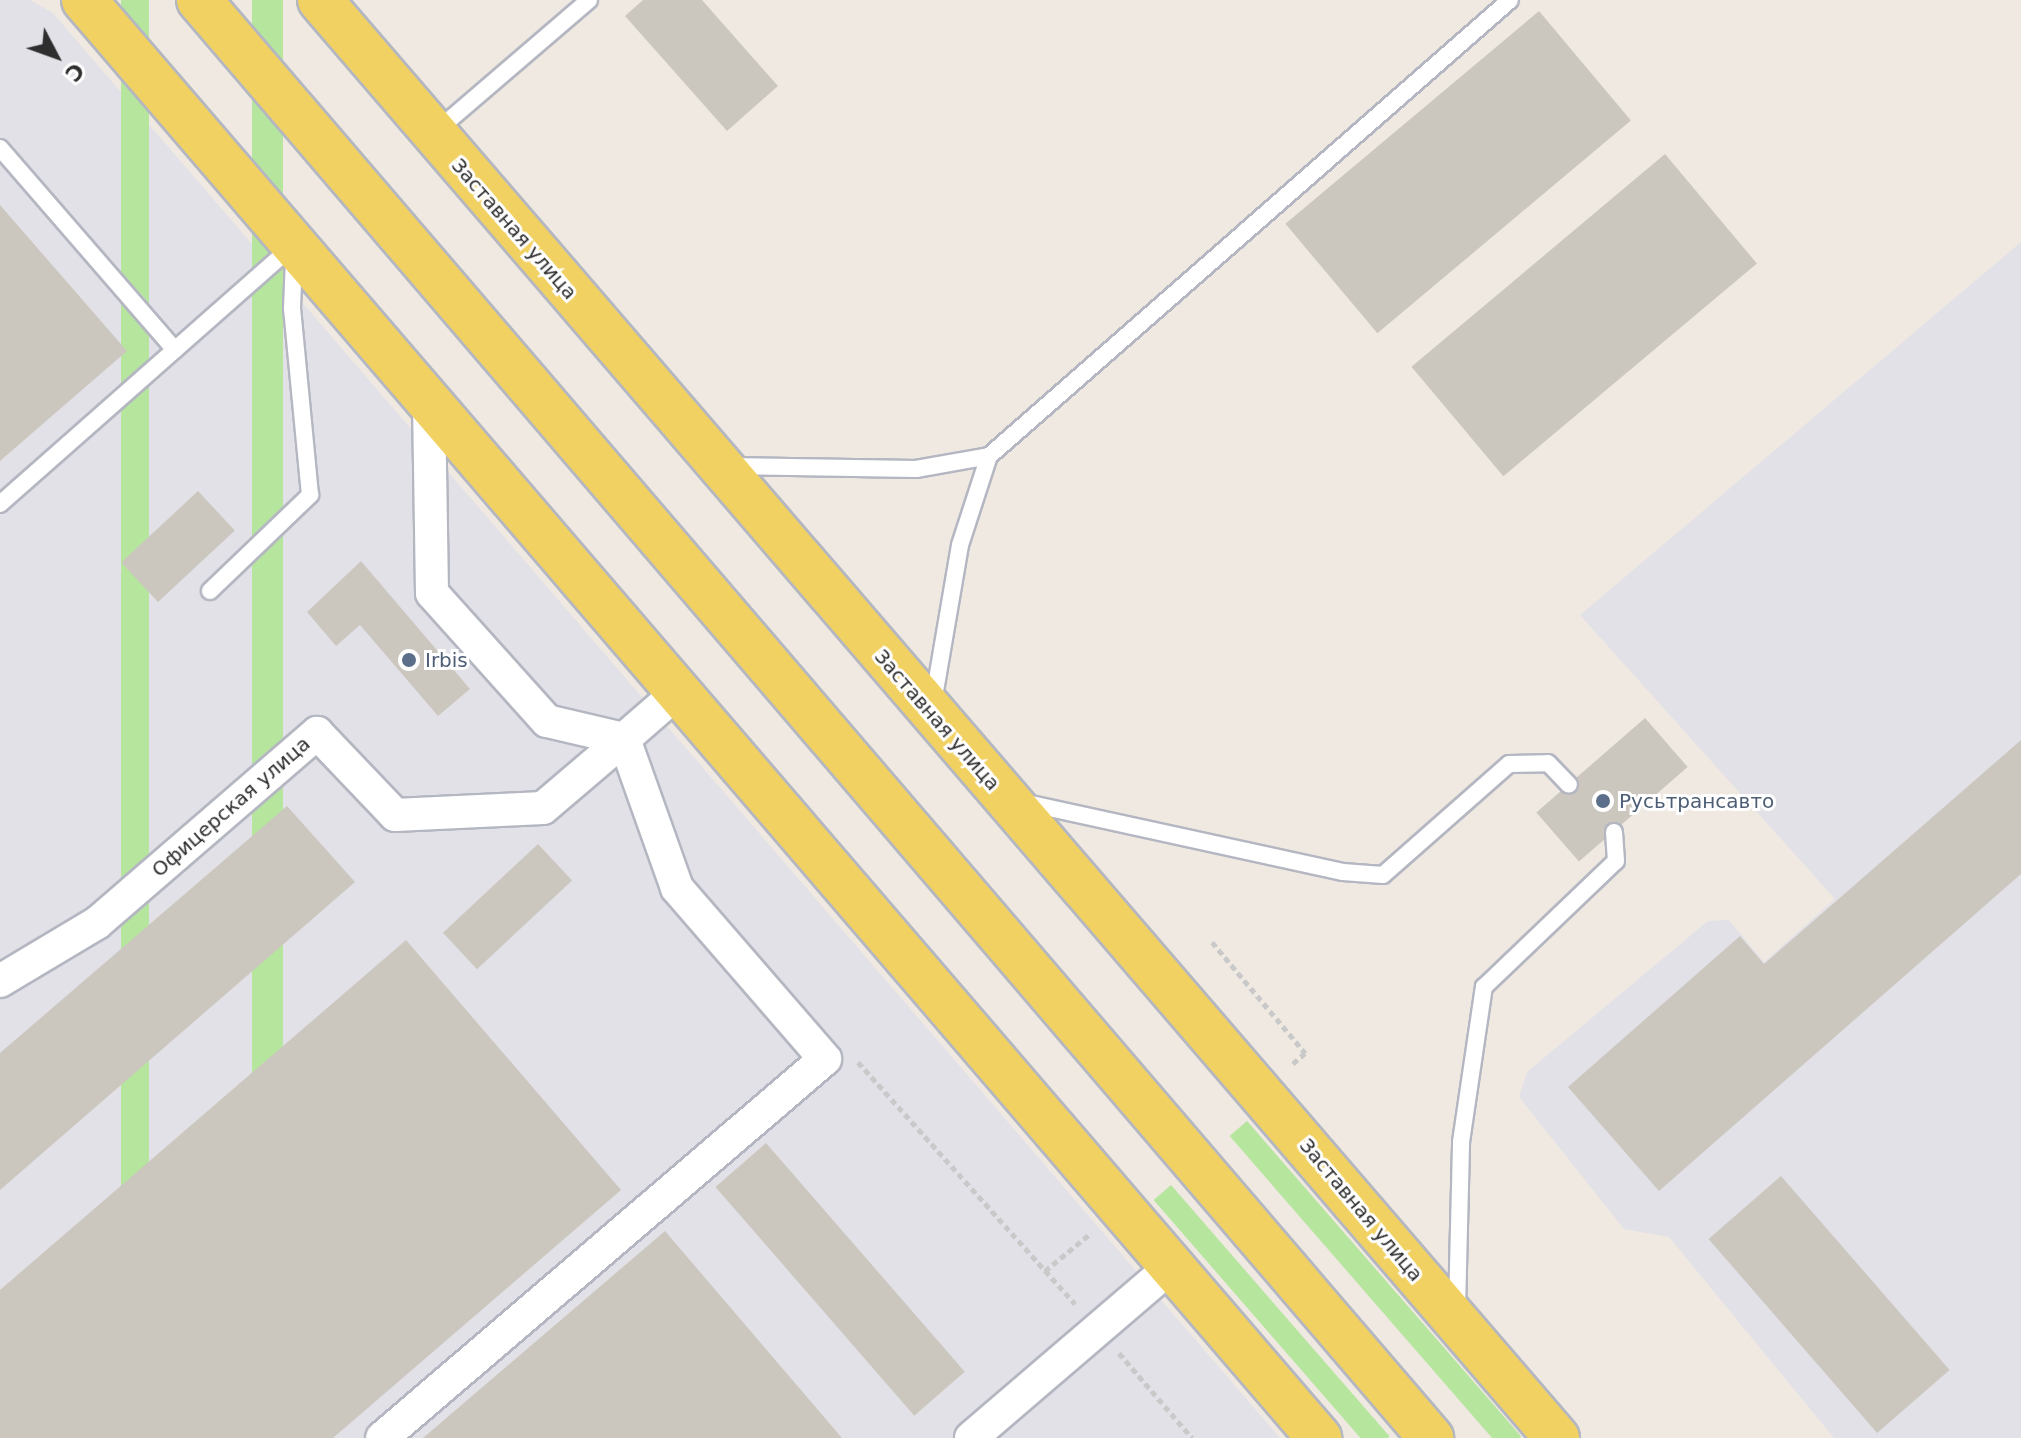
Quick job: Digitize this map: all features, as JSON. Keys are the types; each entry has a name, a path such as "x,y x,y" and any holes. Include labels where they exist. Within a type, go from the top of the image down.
{"main road":[{"path":"84,0 1319,1438"},
{"path":"199,0 1431,1438"},
{"name":"Заставная улица","path":"320,0 1557,1438"}],"street":[{"path":"429,402 432,593 547,721 624,739"},
{"path":"624,739 678,692"},
{"name":"Офицерская улица","path":"0,981 97,923 317,733 395,815 543,808 624,739"},
{"path":"382,1438 825,1059 677,888 624,739"},
{"path":"971,1438 1172,1266"}],"lane":[{"path":"433,134 589,0"},
{"path":"931,713 960,545 989,456 1510,0"},
{"path":"0,148 175,350"},
{"path":"0,504 295,245"},
{"path":"210,591 310,495 292,308 295,245"},
{"path":"718,466 916,469 989,456"},
{"path":"1004,798 1343,872 1383,875 1509,764 1548,763 1569,785"},
{"path":"1457,1323 1461,1142 1484,987 1616,861 1614,832"}],"path":[{"path":"1212,942 1305,1053 1284,1071"},
{"path":"825,1059 862,1062 1192,1438"},
{"path":"1045,1271 1098,1227"}],"shaded area":[{"path":"0,0 30,0 53,13 1280,1438 0,1438"},
{"path":"2021,242 2021,1438 1834,1438 1669,1237 1624,1229 1519,1097 1527,1072 1708,921 1729,920 1764,962 1835,899 1580,615"}],"green space":[{"path":"121,0 149,0 149,1438 121,1438"},
{"path":"252,0 283,0 283,1438 252,1438"},
{"path":"1247,1121 1521,1436 1492,1438 1230,1136"},
{"path":"1171,1185 1389,1436 1360,1438 1154,1200"}],"building":[{"path":"643,0 702,0 778,86 727,131 625,16"},
{"path":"1539,11 1631,121 1377,333 1285,224"},
{"path":"1665,154 1757,264 1503,476 1411,367"},
{"path":"0,205 127,351 0,461"},
{"path":"198,491 235,530 158,602 121,563"},
{"path":"361,561 470,689 438,716 360,625 336,646 307,612"},
{"path":"1645,718 1688,767 1579,862 1536,812"},
{"path":"2021,740 2021,874 1659,1191 1568,1087 1740,936 1764,964"},
{"path":"287,806 355,882 0,1190 0,1053"},
{"path":"538,844 572,881 477,969 443,933"},
{"path":"406,940 621,1190 333,1438 0,1438 0,1290"},
{"path":"766,1143 965,1372 914,1416 715,1187"},
{"path":"1781,1176 1950,1370 1877,1433 1709,1239"},
{"path":"665,1231 842,1438 423,1438"}],"place":[{"name":"Irbis","path":"409,660"},
{"name":"Русьтрансавто","path":"1603,801"}]}
